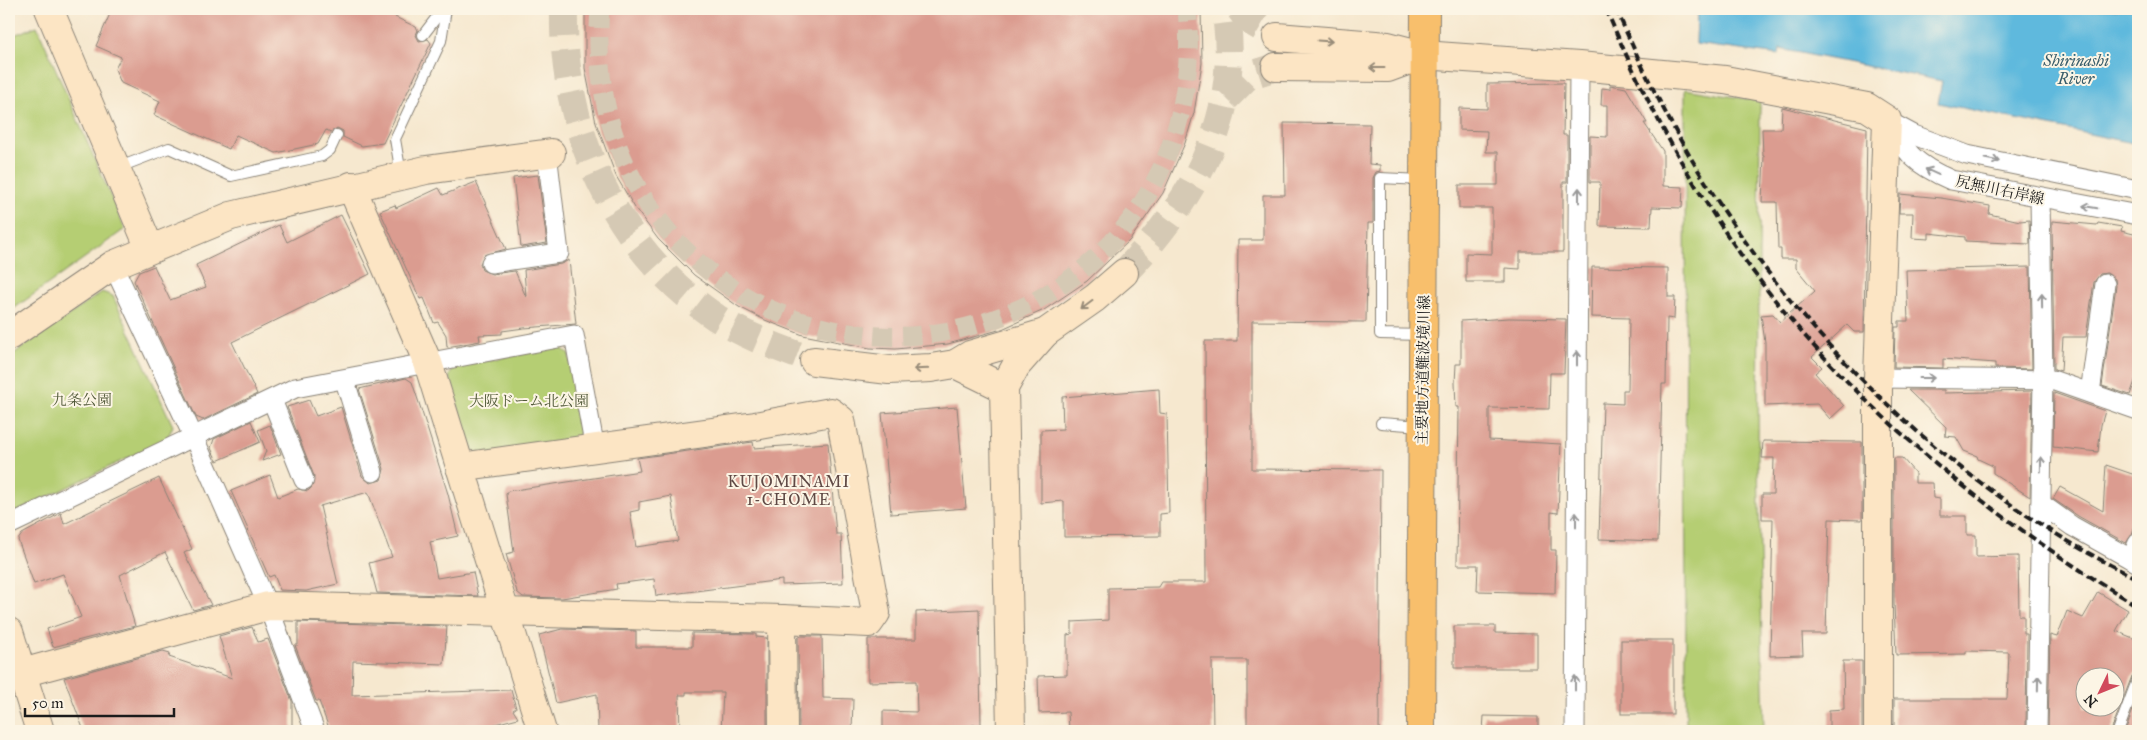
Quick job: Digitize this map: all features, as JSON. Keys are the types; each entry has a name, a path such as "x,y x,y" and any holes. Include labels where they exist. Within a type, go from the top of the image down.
{"main road":[{"name":"主要地方道難波境川線","path":"1421,731 1424,335 1423,55 1425,9"}],"street":[{"path":"49,9 150,249"},
{"path":"1277,37 1388,46 1423,55 1579,66 1725,80 1787,90 1867,107 1887,120 1878,378 1878,731"},
{"path":"1276,67 1388,68 1423,55"},
{"path":"1575,731 1579,66"},
{"name":"尻無川右岸線","path":"1887,120 1914,135 1967,155 2138,190"},
{"name":"尻無川右岸線","path":"1887,120 1903,147 1924,168 1951,180 2138,215"},
{"path":"9,336 113,265 231,216 351,186 453,165 549,153 559,252 491,262"},
{"path":"351,186 428,363 542,731"},
{"path":"2037,731 2043,379 2040,198"},
{"path":"113,265 194,438 268,606 315,731"},
{"path":"1011,731 1004,388 1016,366 1045,333 1090,302 1124,273"},
{"path":"2090,393 2105,284"},
{"path":"814,361 850,367 889,370 931,368 955,364 970,355 1045,333"},
{"path":"9,525 295,388 345,381 574,335 596,449"},
{"path":"955,364 1004,388"},
{"path":"1878,378 2043,379 2136,404"},
{"path":"345,381 373,472"},
{"path":"272,400 304,480"},
{"path":"16,676 268,606 782,619 869,623 876,613 841,420 831,412 755,426 460,468"},
{"path":"2040,504 2072,526 2136,555"},
{"path":"782,619 783,731"},
{"path":"9,632 16,676 40,731"}],"lane":[{"path":"424,35 444,9"},
{"path":"401,176 395,139 441,41 444,9"},
{"path":"116,168 169,148 231,176 322,156 330,150 337,135"},
{"path":"1424,180 1380,178 1380,334 1424,335"},
{"path":"1380,423 1422,426"},
{"path":"2118,731 2138,678"}],"green space":[{"path":"37,26 125,229 9,312 9,37"},
{"path":"1685,89 1760,101 1758,460 1764,731 1686,731"},
{"name":"九条公園","path":"102,292 113,296 173,426 167,439 16,512 9,509 9,357"},
{"name":"大阪ドーム北公園","path":"560,347 569,354 582,431 575,441 482,457 471,450 449,376 455,366"}],"water":[{"name":"Shirinashi River","path":"1697,9 2138,9 2138,144 1938,103 1942,81 1780,49 1779,55 1696,44"}],"building":[{"path":"112,9 399,9 395,17 416,27 418,30 416,35 419,41 428,39 431,43 383,143 362,146 343,137 343,131 337,128 331,132 326,130 318,144 276,153 236,135 229,149 154,115 160,101 121,83 115,69 121,57 96,46"},
{"path":"585,9 1201,9 1202,63 1194,113 1185,143 1163,193 1130,240 1087,281 1044,310 1002,329 948,344 896,349 870,348 803,335 739,307 694,275 658,239 635,208 616,176 596,123 585,68"},
{"path":"1564,83 1563,135 1567,135 1567,182 1563,182 1563,252 1520,252 1520,269 1505,268 1505,282 1466,282 1466,253 1492,254 1492,208 1459,208 1459,185 1498,185 1498,152 1486,152 1487,131 1459,130 1459,108 1487,109 1487,84"},
{"path":"1610,85 1626,88 1647,123 1644,123 1663,151 1663,186 1683,187 1682,208 1652,207 1651,227 1599,226 1600,182 1590,182 1590,136 1607,137 1607,105 1601,105 1602,88 1610,89"},
{"path":"1782,107 1867,128 1864,332 1854,332 1847,325 1812,357 1822,367 1815,373 1844,406 1830,419 1817,404 1765,406 1765,342 1761,315 1773,314 1780,322 1815,291 1796,268 1796,259 1781,259 1781,249 1778,249 1777,202 1762,202 1764,156 1762,129 1781,129"},
{"path":"1284,123 1370,124 1369,164 1380,165 1380,171 1376,172 1373,178 1373,223 1368,223 1366,322 1252,321 1252,469 1381,470 1379,731 1247,731 1247,660 1212,660 1213,731 1069,731 1068,712 1039,713 1038,676 1067,675 1067,635 1072,634 1072,622 1108,620 1108,588 1158,587 1161,582 1206,582 1205,341 1237,341 1238,240 1263,240 1263,195 1285,195"},
{"path":"538,175 547,243 521,247 513,178"},
{"path":"476,182 506,249 484,255 480,264 482,270 492,274 515,271 526,297 524,270 561,264 569,260 576,324 524,328 502,331 502,334 479,335 480,341 447,347 446,335 438,322 434,323 424,298 420,299 380,211 395,205 396,208 439,188 443,195"},
{"path":"1900,194 1990,206 1989,214 2020,221 2029,220 2030,244 1965,241 1965,237 1929,233 1929,239 1912,238 1913,213 1899,213"},
{"path":"341,215 370,274 232,342 257,394 203,420 196,417 134,281 139,272 154,266 170,300 206,287 196,265 279,225 287,242"},
{"path":"2052,221 2097,225 2098,223 2122,227 2121,231 2138,235 2138,373 2130,395 2102,386 2116,286 2115,279 2107,273 2100,274 2094,282 2086,337 2063,337 2061,371 2054,369"},
{"path":"1592,267 1668,268 1668,297 1675,297 1674,319 1667,318 1666,384 1662,384 1658,541 1599,539 1603,403 1623,404 1623,390 1628,390 1629,318 1591,317"},
{"path":"2030,267 2032,369 1995,368 1995,363 1943,359 1943,368 1894,367 1895,327 1899,327 1899,321 1908,321 1906,270"},
{"path":"1509,318 1566,319 1564,373 1550,373 1549,409 1489,408 1489,440 1561,444 1558,513 1551,512 1551,550 1556,550 1555,593 1477,591 1478,565 1457,565 1459,407 1456,407 1455,383 1456,364 1461,364 1461,321"},
{"path":"406,378 412,382 422,412 448,494 458,536 430,542 437,578 473,572 478,596 377,593 369,563 392,557 368,492 320,506 338,584 306,591 280,590 274,575 269,577 231,491 270,475 278,497 298,489 308,491 312,487 314,476 287,407 309,400 316,416 341,407 362,476 370,483 381,480 384,469 359,389"},
{"path":"1159,389 1160,413 1167,414 1169,513 1160,514 1160,536 1064,537 1064,501 1041,503 1041,430 1063,429 1062,397"},
{"path":"1908,390 1944,390 1944,393 2032,391 2030,497 1993,473 1993,466 1978,459 1977,456 1964,451 1956,437 1945,436 1946,427"},
{"path":"2054,393 2105,411 2101,425 2098,452 2053,447"},
{"path":"957,407 966,508 891,514 882,413"},
{"path":"251,421 260,442 217,461 211,448 214,439"},
{"path":"270,425 281,454 262,461 266,451 258,430"},
{"path":"1763,441 1862,442 1862,520 1829,519 1826,634 1802,634 1803,655 1770,656 1773,519 1762,519 1762,494 1773,494 1774,458 1762,458"},
{"path":"753,442 754,448 828,443 836,534 841,534 843,583 782,585 782,580 656,596 654,579 616,584 617,589 562,598 523,597 517,592 506,554 514,552 506,494 508,491 640,471 637,458","holes":["671,496 678,541 636,547 630,512 639,510 639,502"]},
{"path":"1894,458 1902,458 1915,473 1915,483 1932,483 1933,498 1940,499 1940,516 1967,516 1967,535 1976,535 1976,557 2018,556 2019,616 2024,616 2024,634 2027,634 2026,731 1894,731 1894,699 2007,699 2009,652 1966,651 1966,654 1896,655"},
{"path":"2106,465 2138,476 2138,517 2132,534 2126,543 2078,516 2053,499 2060,487 2103,511"},
{"path":"159,478 192,549 184,553 211,605 193,610 165,552 120,575 135,626 53,647 47,629 81,617 63,574 34,584 18,540 22,534 61,513 64,524"},
{"path":"2098,592 2128,610 2116,631 2138,640 2138,671 2132,676 2124,697 2124,668 2074,668 2074,718 2116,718 2111,731 2048,731 2050,635 2057,637 2067,611 2083,618"},
{"path":"979,609 981,725 972,725 972,731 883,731 883,711 917,712 916,681 868,682 868,639 916,639 916,612"},
{"path":"298,622 447,626 444,664 353,661 352,695 511,690 516,708 513,710 518,718 495,724 495,731 330,731 319,701 316,701 295,645 298,645"},
{"path":"1454,626 1495,626 1495,633 1537,634 1537,668 1454,668"},
{"path":"252,627 258,642 268,639 292,701 292,731 84,731 64,678 163,651 170,653 169,657 232,678 219,636"},
{"path":"562,629 636,631 636,647 692,647 692,633 756,634 756,637 767,638 767,731 721,731 723,692 686,692 686,695 679,695 680,731 598,731 597,694 556,703 539,635"},
{"path":"801,636 822,636 823,698 853,699 852,731 799,731 798,638"},
{"path":"1621,640 1673,640 1673,714 1621,714"},
{"path":"1843,661 1862,661 1862,731 1829,731 1829,710 1844,709"},
{"path":"2138,697 2138,731 2125,731"},
{"path":"1484,716 1538,717 1538,731 1483,731"}],"tunnel":[{"path":"564,9 566,54 572,99 584,142 601,183 623,222 650,258 681,290 717,318 752,337 814,361"},
{"path":"600,9 600,65 610,120 629,172 659,220 691,256 748,298 790,318 813,325 865,335 917,335 969,327 1018,310 1063,284 1103,251 1137,211 1163,165 1171,146 1182,108 1185,89 1188,49 1187,9"},
{"path":"1124,273 1172,215 1192,185 1208,153 1220,120 1227,85 1229,48 1225,9"},
{"path":"1240,9 1248,20 1277,37"},
{"path":"1226,98 1248,76 1276,67"}],"railway":[{"path":"1606,9 1635,74 1685,169 1744,259 1784,311 1828,361 1874,408 1923,453 1975,495 2082,571 2138,606"},
{"path":"1616,9 1654,91 1702,176 1750,248 1803,315 1861,379 1924,437 1991,491 2063,538 2138,579"}],"district":[{"name":"KUJOMINAMI 1-CHOME","path":"789,490"}]}
